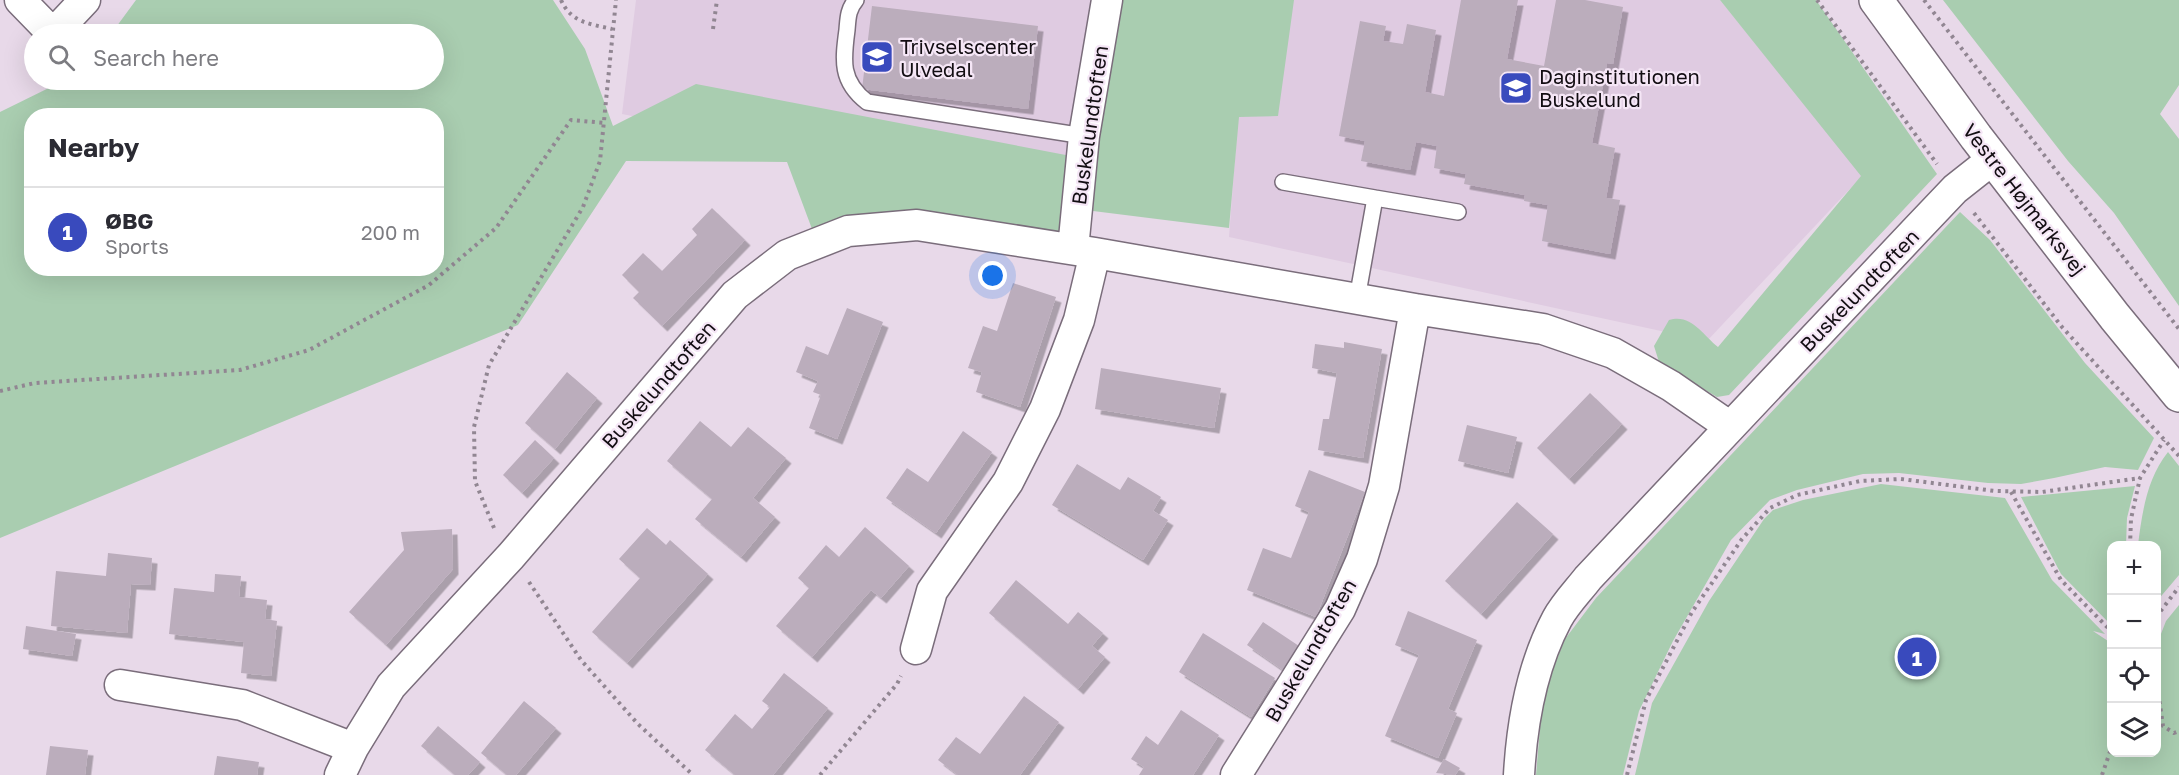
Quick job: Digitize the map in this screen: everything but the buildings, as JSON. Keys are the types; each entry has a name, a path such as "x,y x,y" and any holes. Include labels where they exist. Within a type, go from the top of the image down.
{"street":[{"path":"20,0 43,24"},
{"path":"62,24 85,0"},
{"name":"Buskelundtoften","path":"916,649 932,591 1008,482 1045,409 1079,321 1084,251 1084,136 1103,0"},
{"name":"Vestre Højmarksvej","path":"1876,0 1993,159 2115,317 2179,395"},
{"name":"Buskelundtoften","path":"1519,775 1521,740 1535,671 1558,618 1588,578 1955,189 1993,159"},
{"name":"Buskelundtoften","path":"340,775 353,748 391,686 511,556 735,295 787,255 848,231 916,225 1084,251 1543,329 1613,353 1671,386 1729,426"},
{"name":"Buskelundtoften","path":"1236,775 1340,609 1362,559 1384,486 1415,309"},
{"path":"120,685 242,705 353,748"}],"lane":[{"path":"856,0 850,7 843,59 846,75 854,92 867,102 1084,136"},
{"path":"1283,182 1458,212"},
{"path":"1358,299 1375,198"}],"path":[{"path":"561,0 578,21 612,29"},
{"path":"616,0 600,161 583,207 489,365 474,427 475,481 491,524 581,660 638,724 693,775"},
{"path":"713,29 717,0"},
{"path":"1817,0 1955,189 2062,327 2179,456"},
{"path":"1924,0 2179,329"},
{"path":"444,272 496,228 571,120 605,123"},
{"path":"0,391 35,383 240,370 309,350 429,285 440,276"},
{"path":"2130,541 2131,519 2140,478 2164,440"},
{"path":"1627,775 1646,700 1692,612 1742,539 1770,508 1797,495 1860,481 1901,479 2011,491 2042,492 2140,478"},
{"path":"2011,491 2061,580 2107,627"},
{"path":"2161,612 2179,587"},
{"path":"820,775 897,684 916,649"},
{"path":"2160,703 2163,726 2174,733 2179,731"},
{"path":"2102,775 2108,757"}],"shaded area":[{"name":"Trivselscenter Ulvedal","path":"636,0 1134,0 1105,210 622,114"},
{"name":"Daginstitutionen Buskelund","path":"1247,0 1720,0 1862,176 1707,341 1229,237"}],"green space":[{"path":"136,0 553,0 585,49 613,126 696,84 1071,156 1066,235 812,229 787,162 626,161 518,325 0,538 0,112 45,90 444,90 444,24 118,24"},
{"path":"1120,0 1294,0 1278,116 1239,117 1229,228 1093,211 1098,128"},
{"path":"1720,0 1816,0 1937,174 1729,395 1717,397 1659,362 1654,346 1669,320 1690,322 1718,347 1861,176"},
{"path":"1943,0 2179,0 2179,85 2160,114 2179,139 2179,306 2114,213 2068,161"},
{"path":"1960,212 1990,240 2085,363 2154,438 2138,470 2105,467 2021,484 1988,483 1899,473 1863,474 1797,490 1770,500 1731,540 1673,641 1639,711 1623,775 1536,775 1543,693 1565,639 1596,598"},
{"path":"2168,452 2179,466 2179,575 2161,596 2161,541 2139,541 2150,484"},
{"path":"1881,484 2005,498 2052,580 2105,634 2093,631 2107,640 2107,757 2161,757 2161,634 2166,621 2179,605 2179,775 1635,775 1652,703 1709,601 1764,519 1773,510 1803,500"},
{"path":"2135,486 2127,518 2126,541 2107,541 2107,621 2061,574 2021,497"}],"place":[{"name":"Trivselscenter Ulvedal","path":"877,57"},
{"name":"Daginstitutionen Buskelund","path":"1516,88"},
{"name":"ØBG","path":"1917,657"}]}
